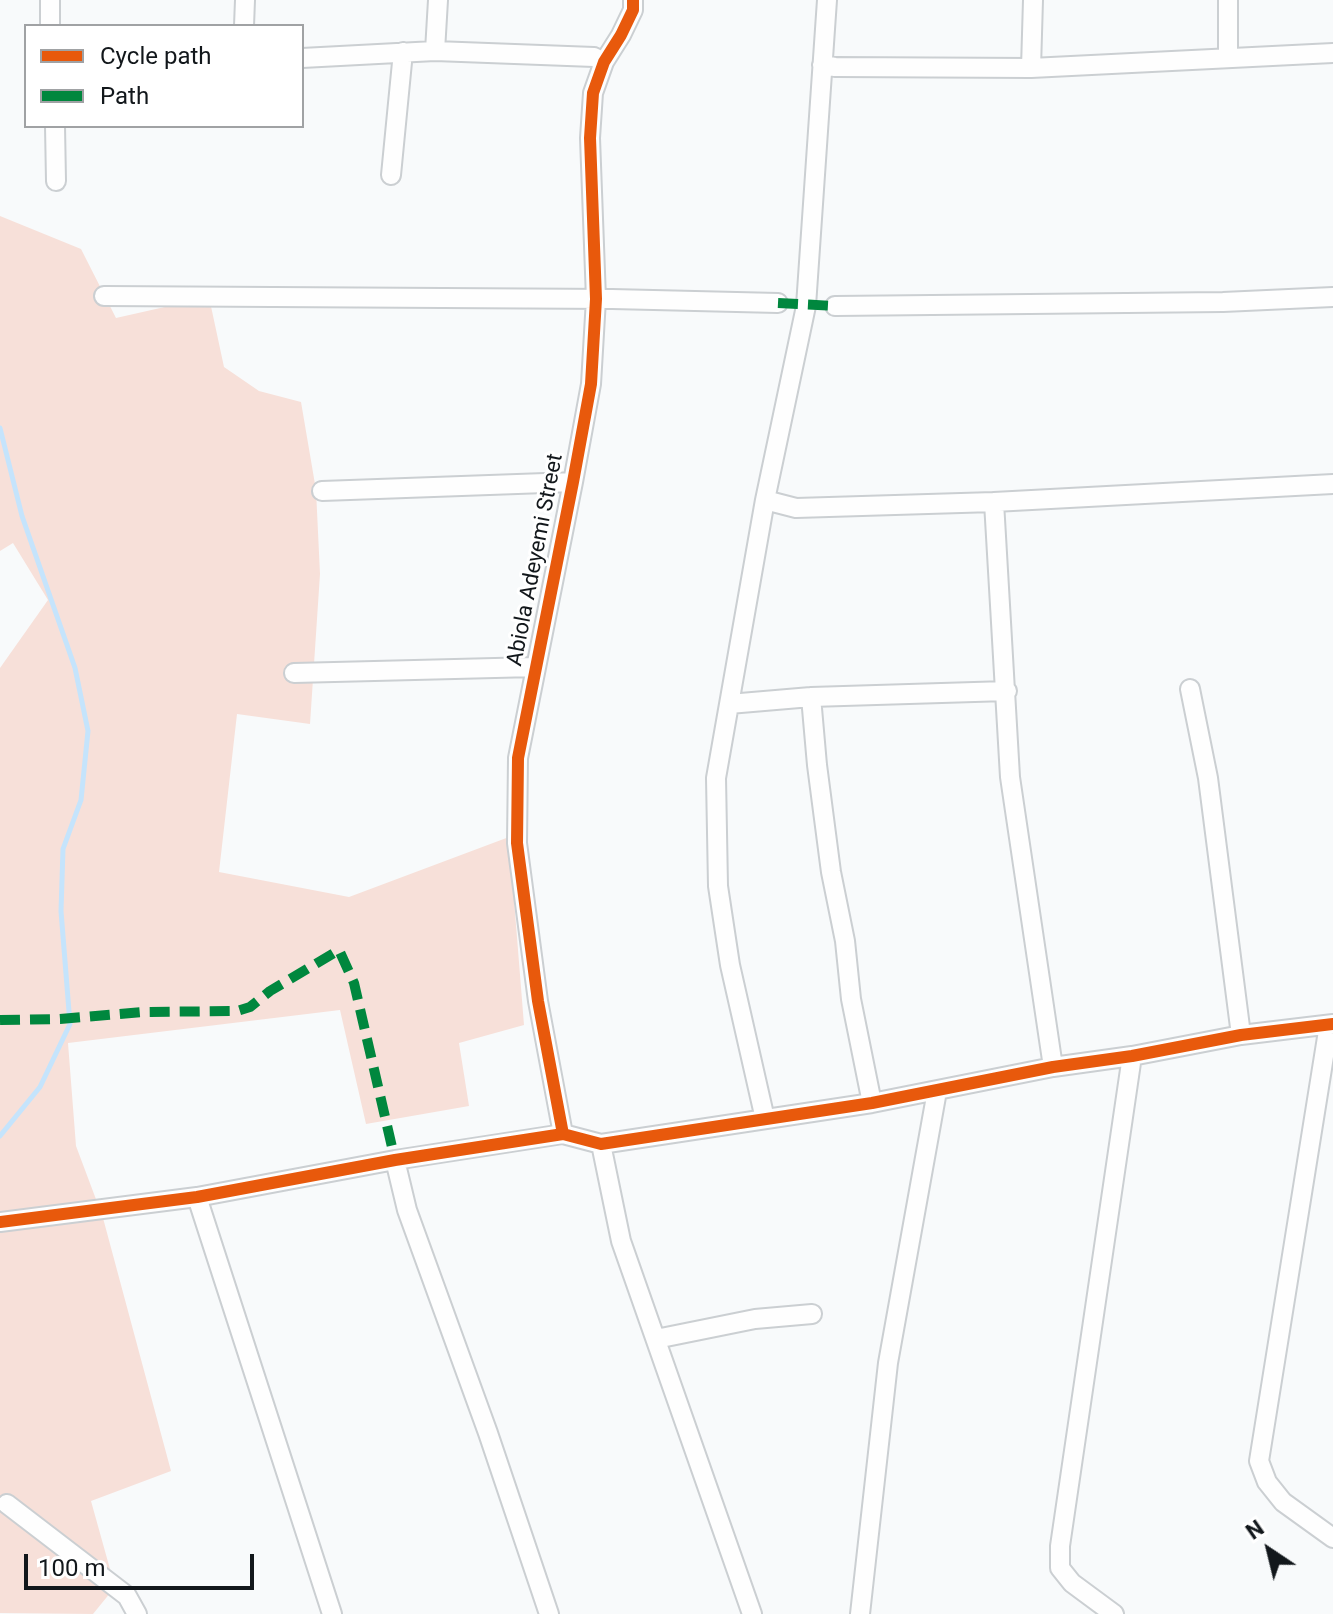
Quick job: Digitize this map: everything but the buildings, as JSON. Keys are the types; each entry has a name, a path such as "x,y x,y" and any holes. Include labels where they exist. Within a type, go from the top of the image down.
{"street":[{"path":"50,0 50,24"},
{"path":"244,24 245,0"},
{"path":"435,51 438,0"},
{"name":"Abiola Adeyemi Street","path":"563,1134 538,1001 517,843 518,758 591,384 596,299 590,138 593,93 604,62 633,10 633,0"},
{"path":"765,1119 730,965 718,886 716,778 765,500 806,306 827,0"},
{"path":"1031,68 1033,0"},
{"path":"1228,0 1228,58"},
{"path":"304,58 435,51 594,57 604,62"},
{"path":"391,175 403,52"},
{"path":"822,65 1031,68 1333,53"},
{"path":"55,128 56,181"},
{"path":"104,296 778,303"},
{"path":"835,306 1223,302 1333,297"},
{"path":"322,491 573,482"},
{"path":"765,500 796,508 994,502 1333,484"},
{"path":"994,502 1010,777 1053,1067"},
{"path":"294,673 535,667"},
{"path":"1190,689 1208,778 1241,1035"},
{"path":"729,704 811,697 1007,691"},
{"path":"811,697 831,872 845,941 851,999 872,1103"},
{"path":"0,1222 197,1197 395,1160 563,1134 601,1144 872,1103 1053,1067 1132,1056 1241,1035 1331,1024 1259,1461 1267,1482 1283,1502 1333,1538"},
{"path":"1114,1614 1072,1583 1060,1568 1060,1546 1132,1056"},
{"path":"860,1614 888,1363 937,1091"},
{"path":"601,1144 621,1241 752,1614"},
{"path":"395,1160 407,1210 488,1433 549,1614"},
{"path":"197,1197 332,1614"},
{"path":"656,1339 755,1319 812,1314"},
{"path":"7,1504 127,1596 137,1614"}],"shaded area":[{"path":"0,216 81,249 116,318 209,297 224,367 259,391 301,402 316,490 320,574 310,724 237,714 219,872 349,897 509,837 524,1025 459,1043 469,1106 366,1124 340,1010 68,1043 76,1146 103,1218 171,1471 91,1501 115,1587 93,1614 0,1613 0,668 48,600 13,543 0,551"}],"waterway":[{"path":"0,428 22,516 75,668 88,731 81,800 63,849 61,911 70,1024 40,1087 0,1136"}],"marked path":[{"path":"778,303 835,306"},
{"path":"0,1020 144,1012 237,1011 250,1007 270,991 339,950 354,983 395,1160"}],"cycle path":[{"path":"563,1134 538,1001 517,843 518,758 591,384 596,299 590,138 593,93 604,62 633,10 633,0"},
{"path":"0,1222 197,1197 395,1160 563,1134 601,1144 872,1103 1053,1067 1132,1056 1241,1035 1333,1024"}]}
